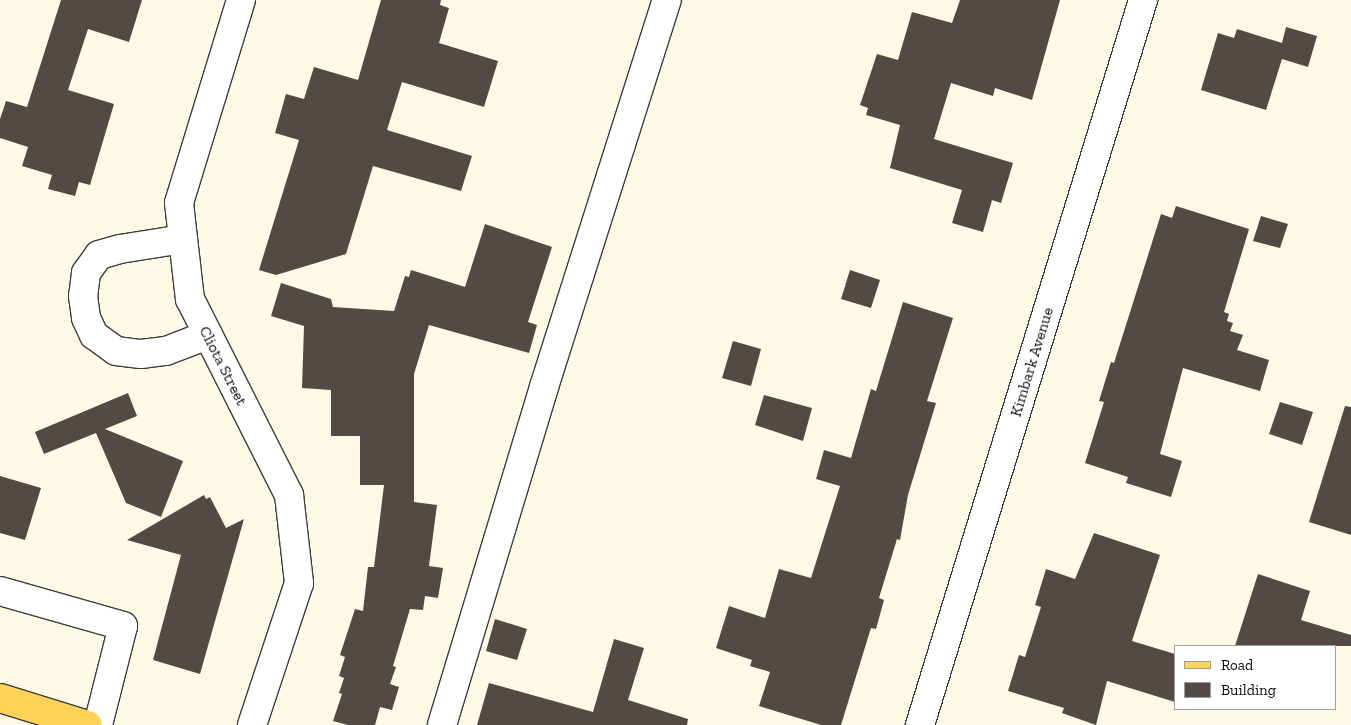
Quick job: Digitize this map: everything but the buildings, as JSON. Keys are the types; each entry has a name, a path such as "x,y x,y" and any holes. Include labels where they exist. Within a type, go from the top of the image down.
{"main road":[{"path":"0,698 88,725"}],"street":[{"name":"Cliota Street","path":"240,0 179,203 190,299 289,495 299,583 252,725"},
{"path":"442,725 544,387 668,0"},
{"name":"Kimbark Avenue","path":"920,725 1143,0"},
{"path":"183,239 120,249 99,256 86,272 83,296 86,318 94,335 116,351 141,354 166,351 208,335"},
{"path":"0,592 124,626 98,725"}]}
